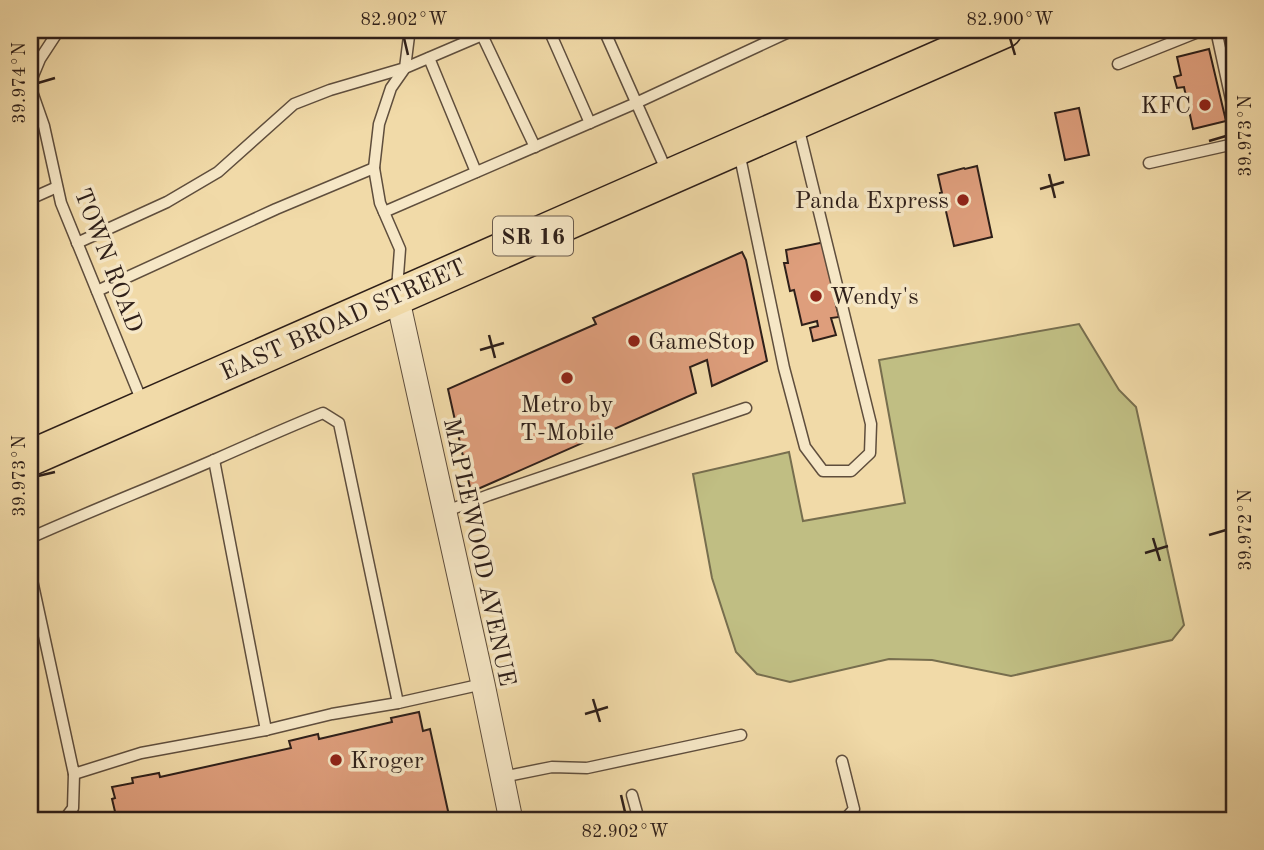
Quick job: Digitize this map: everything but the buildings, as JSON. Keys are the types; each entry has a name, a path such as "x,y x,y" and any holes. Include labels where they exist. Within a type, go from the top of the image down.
{"main road":[{"name":"EAST BROAD STREET","path":"30,458 1004,30"}],"street":[{"name":"MAPLEWOOD AVENUE","path":"397,296 511,820"}],"lane":[{"name":"TOWN ROAD","path":"59,30 40,59 30,84 35,117 44,126 61,203 144,406"},
{"path":"397,296 400,249 380,203 374,168 379,124 391,89 405,68 408,30"},
{"path":"77,243 167,202 218,172 293,104 405,68 494,30"},
{"path":"549,30 590,123"},
{"path":"604,30 669,176"},
{"path":"384,212 636,103 793,30"},
{"path":"1118,64 1203,30"},
{"path":"1216,30 1234,113"},
{"path":"482,35 535,147"},
{"path":"429,58 476,173"},
{"path":"738,146 784,368 805,447 823,471 851,471 870,453 871,424 796,120"},
{"path":"1149,163 1234,144"},
{"path":"97,291 275,209 374,168"},
{"path":"30,199 57,187"},
{"path":"30,354 30,380"},
{"path":"444,512 746,408"},
{"path":"30,538 323,413 340,423 398,703"},
{"path":"214,460 266,730"},
{"path":"30,571 74,774 73,808 64,820"},
{"path":"74,774 141,753 266,730 483,684"},
{"path":"502,777 552,768 587,768 741,735"},
{"path":"842,761 854,809 844,820"},
{"path":"632,796 639,820"}],"shaded area":[{"path":"1079,324 1119,390 1136,407 1184,625 1172,640 1011,676 932,660 889,659 790,682 757,674 736,652 712,578 693,474 789,452 803,521 905,503 879,360"}],"place":[{"name":"KFC","path":"1205,105"},
{"name":"Panda Express","path":"963,200"},
{"name":"Wendy's","path":"816,296"},
{"name":"GameStop","path":"634,341"},
{"name":"Metro by T-Mobile","path":"567,378"},
{"name":"Kroger","path":"336,760"}]}
